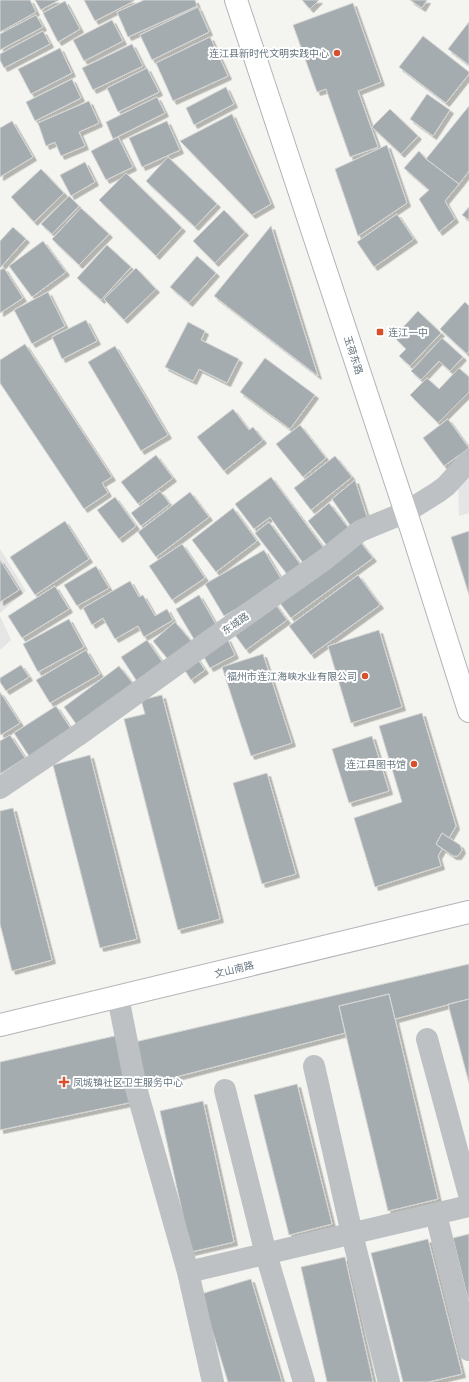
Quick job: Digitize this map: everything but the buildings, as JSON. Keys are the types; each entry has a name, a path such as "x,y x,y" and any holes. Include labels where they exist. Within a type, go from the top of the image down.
{"main road":[{"name":"玉荷东路","path":"236,0 406,512 469,711"},
{"name":"文山南路","path":"0,1025 469,912"}],"street":[{"name":"东城路","path":"0,788 77,736 324,560 360,531 406,512 446,486 469,461"},
{"path":"118,997 136,1088 188,1272 213,1382"},
{"path":"428,1039 469,1194"},
{"path":"314,1066 352,1234 389,1382"},
{"path":"225,1090 266,1254 304,1382"},
{"path":"188,1272 469,1206"},
{"path":"436,1214 469,1350"}],"shaded area":[{"path":"469,471 469,513 459,516 458,482"},
{"path":"0,549 26,591 0,613"},
{"path":"0,616 11,640 0,650"}],"place":[{"name":"连江县新时代文明实践中心","path":"337,53"},
{"name":"连江一中","path":"380,332"},
{"name":"福州市连江海峡水业有限公司","path":"365,676"},
{"name":"连江县图书馆","path":"414,764"},
{"name":"凤城镇社区卫生服务中心","path":"64,1082"}]}
